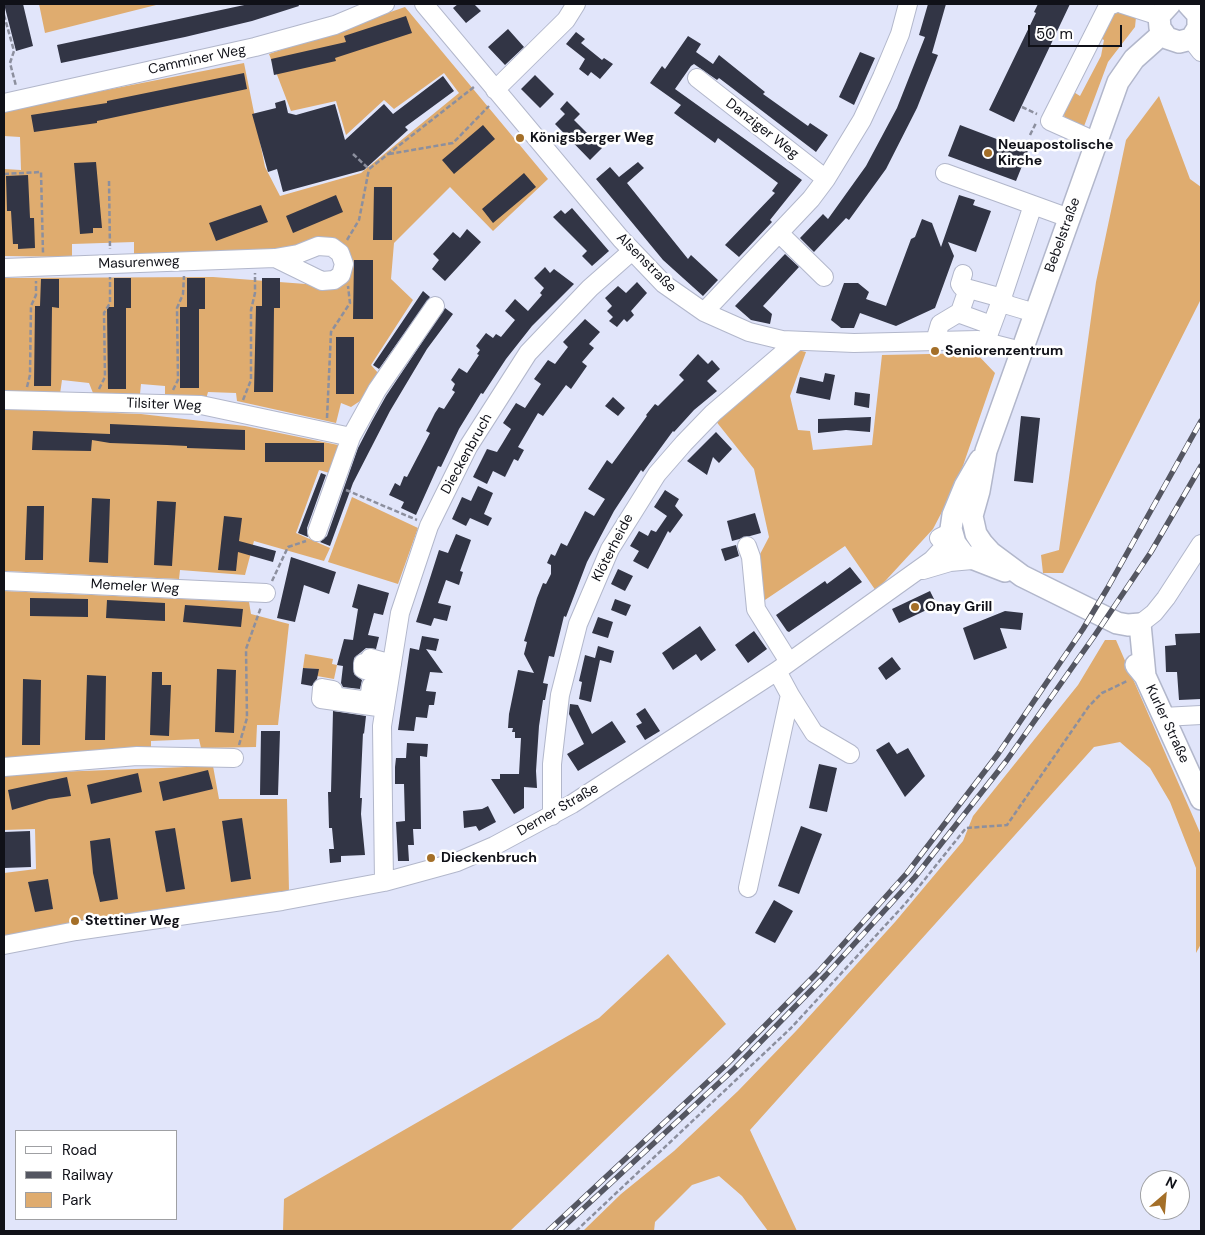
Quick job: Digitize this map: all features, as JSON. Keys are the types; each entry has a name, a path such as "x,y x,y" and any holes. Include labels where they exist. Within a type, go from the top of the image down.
{"main road":[{"path":"1164,18 1167,38 1196,45 1196,34 1200,22 1195,10 1188,4"},
{"name":"Bebelstraße","path":"974,507 979,491 986,451 1118,82 1164,18"},
{"name":"Bebelstraße","path":"948,532 965,486 986,451"},
{"path":"974,507 948,532 968,541 981,556 1093,612 1134,625"},
{"path":"974,507 973,525 981,556"},
{"name":"Kurler Straße","path":"1134,625 1136,666 1144,676 1201,798"}],"street":[{"name":"Camminer Weg","path":"12,101 255,48 335,25 385,4"},
{"name":"Alsenstraße","path":"424,4 632,251 664,284 704,312 749,332 796,342 935,341 988,333 1021,351"},
{"path":"493,88 566,20 576,4"},
{"path":"704,312 779,234 826,180 862,120 900,34 908,4"},
{"path":"1097,142 1050,121 1108,6 1114,4"},
{"path":"1122,4 1164,18"},
{"name":"Danziger Weg","path":"697,78 826,180"},
{"path":"945,173 1069,218"},
{"path":"958,313 988,333 1034,205"},
{"path":"779,234 824,277"},
{"name":"Masurenweg","path":"4,268 275,258 298,254 318,246 332,247 340,253"},
{"name":"Dieckenbruch","path":"384,882 382,726 400,613 429,526 468,447 528,353 590,288 632,251"},
{"path":"340,253 344,264 341,275"},
{"name":"Masurenweg","path":"275,258 322,281 334,280 341,275"},
{"path":"935,341 940,324 958,313 965,281 1002,298 1008,304 1035,313"},
{"path":"317,532 350,437 378,390 435,306"},
{"name":"Klöterheide","path":"552,816 552,764 560,695 578,624 610,549 657,474 684,443 713,412 796,342"},
{"name":"Tilsiter Weg","path":"4,400 201,405 350,437"},
{"name":"Derner Straße","path":"4,945 76,931 282,901 384,882 457,862 494,846 552,816 783,667 932,560 948,532"},
{"path":"1134,625 1160,605 1201,544"},
{"path":"747,546 751,557 756,609 783,667 790,695 814,733 850,754"},
{"name":"Derner Straße","path":"911,574 950,562 981,556"},
{"name":"Memeler Weg","path":"4,581 266,593"},
{"path":"385,708 321,699 322,688 333,690 332,694 339,697 369,701 371,686 390,676"},
{"path":"748,888 790,695"},
{"path":"1164,717 1201,716"},
{"path":"4,767 137,756 234,758"}],"path":[{"path":"4,15 14,51 10,63 12,101"},
{"path":"388,154 453,143 493,88"},
{"path":"340,253 359,220 369,168 493,88"},
{"path":"353,154 369,168"},
{"path":"4,174 41,172 40,267 36,295 31,306 30,375 26,392"},
{"path":"93,402 105,377 104,314 110,303 111,264 109,181"},
{"path":"238,413 251,380 251,310 255,293 255,259"},
{"path":"166,404 178,380 177,308 183,294 184,262"},
{"path":"326,432 332,332 350,303 347,278 341,275"},
{"path":"334,484 429,526"},
{"path":"234,758 247,718 246,649 266,593 288,547 312,539 317,532"},
{"path":"576,1231 791,1028 905,904 966,828 1007,825 1089,706 1102,693 1128,680 1144,676"}],"green space":[{"path":"39,4 160,4 45,33"},
{"path":"405,7 548,179 493,231 450,187 394,243 391,279 413,300 371,365 379,374 360,401 351,407 341,403 336,423 237,401 236,393 208,392 206,399 165,394 165,386 141,384 140,394 93,393 89,383 62,380 60,394 4,395 4,278 213,277 319,285 342,284 349,250 325,238 273,253 134,255 134,242 72,244 72,257 4,256 4,169 21,170 20,137 4,136 4,110 244,63 265,167 280,196 361,173 459,93 444,73 394,109 384,100 346,135 336,101 291,111 269,54"},
{"path":"1115,10 1136,17 1135,27 1108,62 1083,129 1065,120 1063,109 1072,91 1080,96 1101,56 1104,40 1100,38"},
{"path":"1159,96 1190,179 1201,187 1201,299 1063,573 1043,573 1041,555 1059,550 1096,282 1126,140"},
{"path":"793,349 806,352 790,396 798,430 810,431 813,450 872,445 882,355 976,353 995,373 957,483 933,529 876,591 845,546 762,602 758,558 769,537 754,469 715,420"},
{"path":"4,409 141,414 245,426 343,446 333,474 319,470 296,533 330,548 324,561 254,541 245,575 180,570 179,579 4,571"},
{"path":"352,497 418,528 398,584 328,562"},
{"path":"4,591 249,602 251,614 289,624 278,725 257,725 256,747 201,748 199,739 151,741 151,750 4,759"},
{"path":"1105,640 1116,640 1201,835 1201,944 1196,953 1196,868 1170,802 1150,768 1120,742 1094,747 750,1130 797,1231 768,1231 742,1196 719,1176 692,1185 655,1222 654,1231 583,1231 621,1194 674,1151 738,1091 796,1031 895,922 963,841 973,816 1078,685"},
{"path":"305,654 333,659 332,664 337,665 334,679 317,676 318,669 303,668"},
{"path":"213,766 219,799 287,799 289,891 4,938 4,873 36,869 35,829 4,830 4,774"},
{"path":"668,954 726,1024 510,1231 283,1231 284,1199 599,1018"}],"building":[{"path":"4,4 23,4 33,46 16,51"},
{"path":"249,4 298,4 299,6 252,21 61,63 57,45"},
{"path":"458,4 474,4 481,11 466,23 453,8"},
{"path":"928,4 946,4 932,53 938,55 917,108 886,169 849,220 846,218 814,252 800,238 823,214 828,219 866,166 897,108 925,37 919,35"},
{"path":"1038,4 1070,4 1014,122 989,110 1036,13 1034,12"},
{"path":"406,16 412,33 335,58 336,61 274,75 271,59 346,42 344,36"},
{"path":"508,29 524,47 505,65 488,47"},
{"path":"576,32 585,39 581,43 602,60 604,58 613,64 600,79 591,72 588,76 579,69 585,59 566,44"},
{"path":"688,36 701,44 696,52 713,64 719,55 765,92 763,94 808,126 810,123 828,135 816,152 719,78 717,80 694,64 691,66 675,89 802,180 770,220 772,222 739,257 725,245 775,193 772,191 778,183 718,138 715,143 674,113 681,105 650,83 662,66 665,69"},
{"path":"860,52 875,58 854,105 839,97"},
{"path":"244,73 247,89 97,121 97,123 34,132 31,115 107,103 107,101"},
{"path":"535,75 554,94 540,108 521,89"},
{"path":"443,76 454,91 405,127 408,130 364,170 283,192 277,169 268,172 252,114 276,108 275,103 285,100 288,113 296,115 335,104 345,140 384,104 393,114"},
{"path":"567,101 580,114 574,120 602,148 590,160 555,124 565,114 560,109"},
{"path":"483,125 495,139 454,174 442,160"},
{"name":"Neuapostolische Kirche","path":"960,125 1028,151 1016,181 948,156"},
{"path":"96,162 102,228 93,228 93,233 80,234 74,163"},
{"path":"638,162 644,168 627,183 688,259 691,255 718,280 703,296 663,260 596,179 610,167 619,177"},
{"path":"524,173 536,187 493,223 482,209"},
{"path":"28,175 30,218 34,218 35,248 18,249 18,244 13,244 11,211 7,211 6,176"},
{"path":"374,187 392,187 392,240 373,240"},
{"path":"336,195 343,212 293,233 286,216"},
{"path":"959,195 975,200 973,205 991,211 976,252 948,242 954,256 935,308 896,326 860,313 854,328 841,328 831,320 844,283 858,283 869,292 866,299 886,306 911,239 915,237 922,219 932,223 941,247"},
{"path":"261,205 268,222 216,241 209,223"},
{"path":"572,208 609,251 592,266 582,256 587,251 553,217 561,210 565,214"},
{"path":"467,229 481,242 445,281 432,269 439,260 433,254 453,232 460,238"},
{"path":"785,254 799,267 763,306 772,314 770,324 751,320 735,306"},
{"path":"354,260 373,260 373,319 353,319"},
{"path":"545,267 550,273 554,269 574,284 532,326 506,359 483,394 481,393 459,429 441,467 438,466 416,515 401,508 404,502 389,495 395,483 400,486 404,476 407,477 430,433 426,431 435,413 439,407 444,409 455,392 452,390 455,384 451,380 459,368 467,373 479,355 477,354 480,350 476,346 486,333 493,338 496,334 501,337 515,320 505,311 515,299 528,311 542,295 540,293 544,288 534,278"},
{"path":"114,278 131,278 131,308 126,308 126,389 108,389 107,307 114,307"},
{"path":"187,278 205,278 205,309 199,309 199,388 180,388 180,307 187,307"},
{"path":"262,278 280,278 280,308 274,308 273,392 254,392 256,306 262,306"},
{"path":"41,279 59,279 59,308 52,307 51,386 34,386 35,306 40,306"},
{"path":"637,282 647,293 631,311 634,315 627,322 624,319 617,327 609,321 613,317 607,311 612,306 605,298 618,286 626,293"},
{"path":"423,291 430,297 379,369 373,365"},
{"path":"445,308 453,314 427,349 390,411 353,483 330,546 320,542 327,536 358,448 372,421 386,396"},
{"path":"585,319 600,332 589,344 594,348 582,362 587,366 571,389 566,385 543,416 538,413 518,447 524,450 518,461 514,459 505,477 493,471 487,484 473,477 487,449 497,452 511,429 503,423 516,403 525,408 541,384 534,379 548,360 555,364 568,347 563,342"},
{"path":"336,337 354,337 354,394 336,394"},
{"path":"698,354 708,364 712,360 720,369 707,381 717,391 673,431 643,472 641,470 614,511 587,562 566,617 564,616 554,657 549,656 543,683 548,684 545,700 543,700 539,726 536,771 537,788 524,787 524,808 514,814 491,779 500,779 500,774 519,774 521,738 515,738 515,732 512,732 513,728 508,728 509,714 518,670 534,673 524,654 527,642 524,641 543,583 546,584 551,574 551,565 547,563 551,554 555,556 561,543 567,546 585,511 594,516 605,499 588,489 607,460 612,464 655,404 658,406 684,380 679,375"},
{"path":"825,373 835,375 830,400 796,393 800,377 823,382"},
{"path":"855,392 870,394 869,408 854,405"},
{"path":"613,397 625,408 618,416 605,406"},
{"path":"1021,416 1040,418 1033,483 1014,481"},
{"path":"871,417 870,432 846,430 818,433 818,419"},
{"path":"110,424 245,430 245,450 110,443 92,440 91,451 32,450 33,431 110,434"},
{"path":"716,432 732,449 719,463 713,457 707,475 687,461"},
{"path":"265,443 324,443 324,462 265,462"},
{"path":"321,473 326,475 307,528 308,537 298,533"},
{"path":"478,486 493,493 484,514 492,518 488,526 470,518 466,526 452,519 462,497 471,501"},
{"path":"665,490 679,499 675,506 683,515 670,533 668,531 648,569 633,561 639,551 630,546 639,531 648,536 651,530 656,532 667,516 654,507"},
{"path":"92,498 110,499 108,563 89,562"},
{"path":"157,501 176,502 172,566 154,565"},
{"path":"27,506 44,506 43,560 25,560"},
{"path":"755,513 761,533 732,541 727,521"},
{"path":"224,516 242,518 239,541 276,551 273,562 238,552 236,571 218,570"},
{"path":"456,534 471,540 460,571 463,572 459,585 446,580 438,603 451,606 447,621 434,618 431,626 416,622 439,550 448,553"},
{"path":"736,545 739,556 725,561 721,549"},
{"path":"291,557 336,572 329,594 304,585 295,622 277,618"},
{"path":"850,567 862,582 789,632 787,631 776,615 825,581 827,584"},
{"path":"618,569 633,576 625,591 611,584"},
{"path":"358,584 389,593 383,615 374,613 368,635 379,637 376,649 366,648 354,658 354,674 362,680 360,689 343,687 341,683 343,666 337,665 344,639 353,640 358,609 352,607"},
{"name":"Onay Grill","path":"930,591 937,605 899,623 892,609"},
{"path":"30,598 88,599 88,617 30,616"},
{"path":"615,599 631,605 626,616 611,610"},
{"path":"107,600 165,603 165,621 106,618"},
{"path":"185,605 243,609 241,627 183,622"},
{"path":"1005,611 1023,613 1021,630 1000,628 1007,648 974,660 963,628"},
{"path":"598,617 613,622 608,638 592,633"},
{"path":"700,626 716,650 701,661 696,654 673,670 662,653"},
{"path":"754,631 767,649 748,663 735,645"},
{"path":"1201,633 1201,699 1179,700 1177,672 1166,672 1165,646 1176,645 1175,634"},
{"path":"422,636 439,639 436,651 426,649 443,673 430,672 426,691 436,692 434,705 429,705 427,718 416,717 414,731 398,730 410,648 419,650"},
{"path":"598,646 614,651 611,663 600,660 591,702 579,699 582,682 579,681 585,655 595,658"},
{"path":"892,657 901,669 886,680 878,668"},
{"path":"303,668 319,669 317,679 312,686 301,684"},
{"path":"217,669 236,670 234,733 215,732"},
{"path":"152,672 162,672 162,685 171,685 169,736 150,735"},
{"path":"87,675 106,676 105,740 85,740"},
{"path":"23,679 41,680 40,745 22,745"},
{"path":"570,704 578,705 592,734 612,721 626,742 578,771 567,754 584,744 569,714"},
{"path":"645,708 660,731 645,740 636,726 642,723 636,714"},
{"path":"333,711 366,716 363,733 360,798 362,798 361,814 365,855 341,856 341,862 330,863 329,849 334,849 332,828 329,828 328,792 331,792"},
{"path":"261,731 280,731 278,795 260,795"},
{"path":"889,742 897,754 908,748 925,776 905,797 876,750"},
{"path":"407,743 428,744 427,757 420,756 421,829 413,829 414,845 408,845 409,861 398,861 396,822 405,821 404,784 395,784 395,767 396,758 406,758"},
{"path":"819,764 837,768 827,812 809,808"},
{"path":"208,770 213,789 163,801 159,782"},
{"path":"138,773 142,792 91,804 87,785"},
{"path":"67,777 71,796 49,799 12,810 8,790"},
{"path":"488,806 496,822 479,831 476,826 464,828 463,811 482,809"},
{"path":"242,818 251,879 231,882 222,821"},
{"path":"801,826 822,834 799,894 778,886"},
{"path":"175,828 185,889 166,892 155,831"},
{"path":"30,831 31,867 4,868 4,832"},
{"path":"110,838 118,899 100,902 93,873 90,841"},
{"path":"48,879 53,909 35,912 28,882"},
{"path":"774,900 793,911 775,943 755,933"}],"railway":[{"path":"548,1231 728,1063 819,971 907,873 998,754 1083,629 1201,421"},
{"path":"559,1231 734,1069 826,975 915,877 1007,760 1095,635 1151,552 1201,466"}],"place":[{"name":"Königsberger Weg","path":"520,138"},
{"name":"Neuapostolische Kirche","path":"988,153"},
{"name":"Seniorenzentrum","path":"935,351"},
{"name":"Onay Grill","path":"915,607"},
{"name":"Dieckenbruch","path":"431,858"},
{"name":"Stettiner Weg","path":"75,921"}]}
